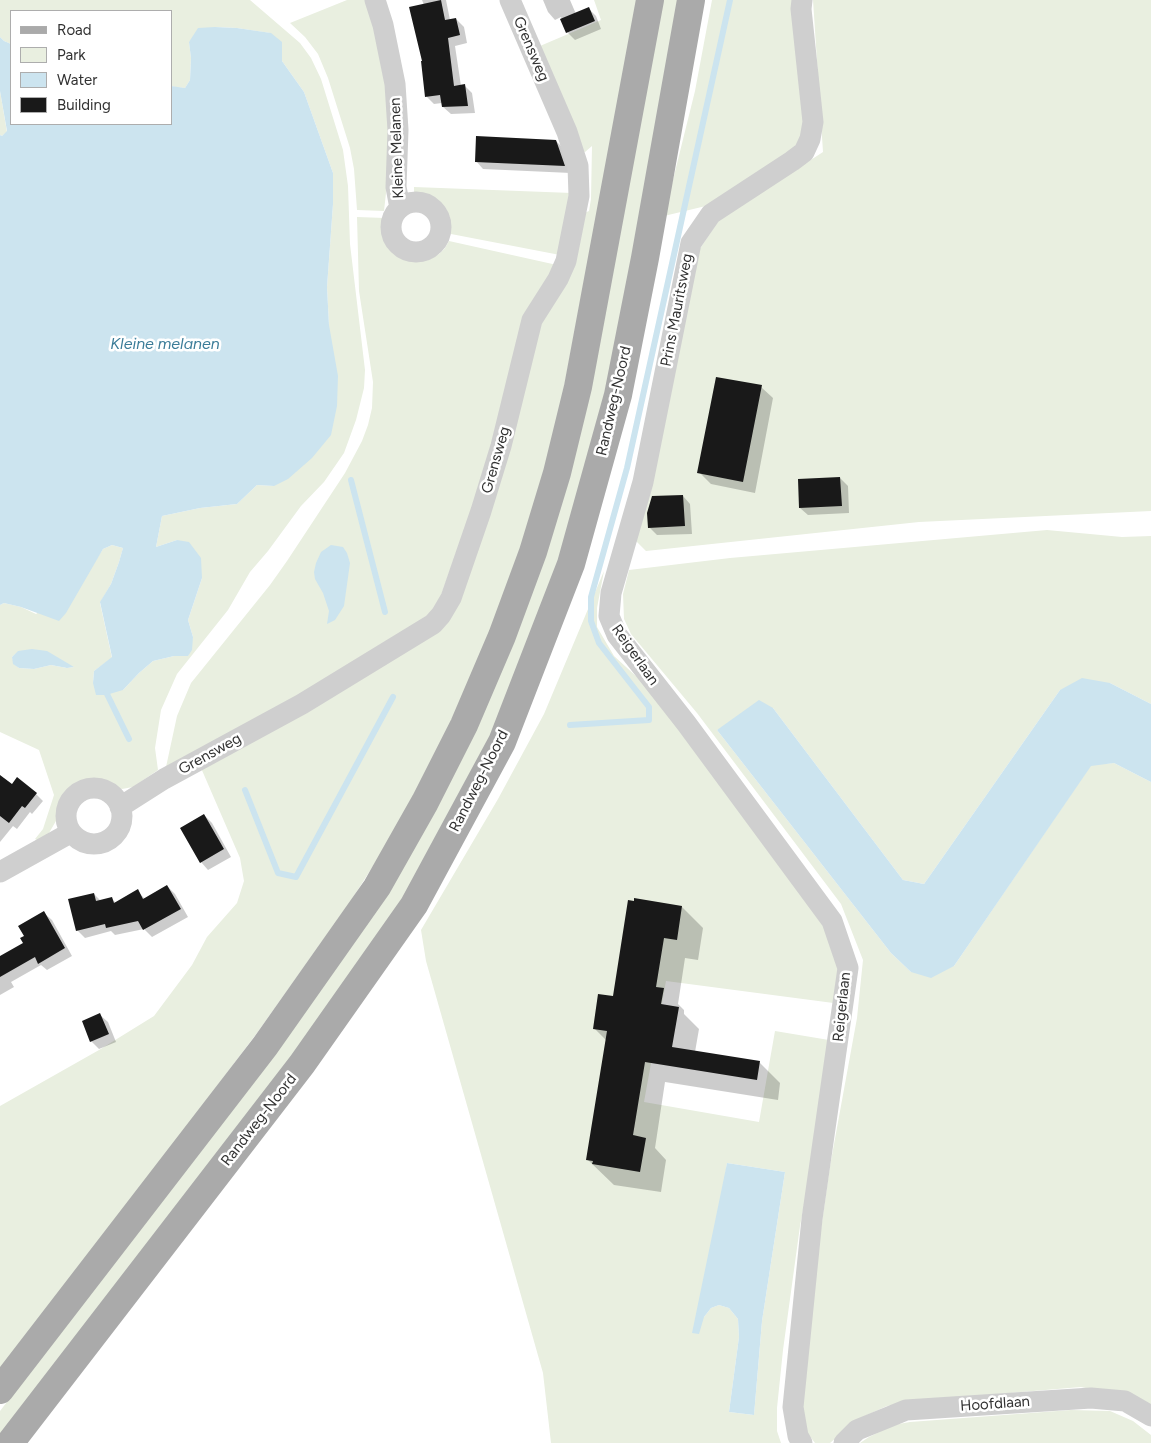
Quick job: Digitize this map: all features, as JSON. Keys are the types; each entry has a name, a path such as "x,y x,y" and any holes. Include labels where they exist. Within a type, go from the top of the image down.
{"main road":[{"path":"0,1390 265,1046 371,895 424,802 464,725 506,627 533,552 557,473 578,387 650,0"},
{"name":"Randweg-Noord","path":"10,1443 302,1064 414,906 502,742 571,564 618,394 645,258 691,0"}],"street":[{"name":"Kleine Melanen","path":"375,0 383,25 394,84 398,130 396,187 400,208"},
{"name":"Grensweg","path":"120,807 164,779 302,704 433,624 451,598 495,465 532,320 558,279 566,261 578,196 578,166 567,132 510,0"},
{"name":"Prins Mauritsweg","path":"622,554 643,482 691,243 711,214 804,152 810,139 813,122 801,9 802,0"},
{"name":"Reigerlaan","path":"622,554 611,592 608,616 617,635 686,723 832,921 848,968 812,1219 793,1407 798,1436 802,1443"},
{"path":"92,788 104,790 114,797 120,807 122,818 118,830 111,838 101,844 79,841 70,833 66,822 66,810 71,799 80,791 92,788"},
{"path":"0,872 70,833"},
{"name":"Hoofdlaan","path":"844,1443 857,1430 906,1410 1091,1398 1125,1401 1151,1416"}],"green space":[{"path":"0,0 250,0 300,43 311,58 321,79 343,150 348,186 350,244 365,370 364,388 356,420 344,453 324,482 301,506 250,572 228,610 177,674 161,710 155,748 158,770 133,787 122,789 90,782 80,785 71,791 49,833 39,841 35,839 43,829 54,795 39,750 0,732 0,605 4,603 21,607 36,614 88,572 103,549 112,545 123,548 111,584 100,603 112,658 94,671 93,683 123,690 153,661 174,656 188,656 193,637 188,620 202,578 177,540 156,547 162,516 200,508 237,504 257,485 274,486 329,325 327,287 333,204 333,173 304,92 282,61 270,33 215,27 189,42 191,58 190,80 185,88 172,86 172,10 10,10 10,44 0,37","holes":["19,651 74,667 67,668 51,665 34,669 19,668 14,664 12,657"]},
{"path":"347,0 367,0 388,91 388,175 384,211 357,210 354,169 350,148 328,78 318,54 305,37 290,23"},
{"path":"594,0 637,0 557,425 530,521 495,625 471,681 429,769 389,841 350,902 257,1033 0,1373 0,1106 99,1050 154,1016 192,965 207,937 237,903 244,881 240,858 201,768 439,627 532,339 582,214 589,211 592,146 585,152 579,149 540,46 601,20"},
{"path":"661,0 680,0 607,393 560,562 491,739 402,899 293,1059 0,1440 0,1411 263,1069 545,555"},
{"path":"712,0 794,0 806,122 798,143 790,152 710,205 664,216 695,91"},
{"path":"813,0 1151,0 1151,511 919,522 646,551 635,540 699,250 719,220 823,152"},
{"path":"0,91 7,132 2,136 0,135"},
{"path":"414,187 572,193 560,255 451,234 450,218 445,207 433,198 414,193"},
{"path":"357,217 385,218 384,233 386,240 393,251 403,258 416,261 428,259 439,254 449,241 557,265 436,610 298,698 166,767 177,716 191,683 287,561 345,473 362,441 368,425 372,408 373,382 359,291"},
{"path":"1047,530 1122,537 1151,536 1151,704 1110,683 1060,690 924,884 903,880 773,708 717,730 891,953 911,972 954,966 1091,765 1114,763 1151,782 1151,1411 1114,1394 1081,1387 914,1401 887,1406 858,1419 830,1443 815,1443 806,1431 799,1383 830,1166 857,1018 863,960 841,904 697,713 631,634 624,619 623,594 629,570 730,558"},
{"path":"604,571 597,608 597,627 614,656 672,709 838,943 841,1004 666,981 644,1102 759,1122 775,1031 835,1041 800,1226 783,1350 777,1408 777,1431 781,1443 551,1443 543,1373 426,961 421,930 498,799 544,714","holes":["727,1163 785,1172 762,1321 754,1415 729,1412 739,1337 738,1319 729,1308 719,1305 711,1308 704,1317"]},
{"path":"1071,1410 1110,1411 1133,1421 1151,1435 1151,1443 860,1443 893,1425 910,1422"}],"water":[{"name":"Kleine melanen","path":"198,28 237,28 271,33 282,42 282,61 304,92 333,173 333,204 327,287 329,325 338,376 337,406 331,435 312,458 288,479 274,486 257,485 237,504 200,508 162,516 156,547 177,540 189,542 201,558 202,578 188,620 193,637 192,650 188,656 174,656 153,661 123,690 106,695 96,695 93,683 94,671 112,657 100,602 111,584 123,548 112,545 103,549 66,613 59,621 21,607 4,603 0,605 0,135 2,136 7,131 0,91 0,37 10,44 10,125 172,125 172,86 185,88 190,80 191,58 189,42"},
{"path":"331,545 343,547 350,563 344,606 335,620 327,624 329,611 323,593 315,579 314,572 321,552"},
{"path":"32,649 47,651 74,667 67,668 51,665 34,669 19,668 13,664 12,657 18,651"},
{"path":"1082,678 1110,683 1151,704 1151,782 1114,763 1091,766 954,966 931,978 911,972 891,953 717,730 759,700 773,708 903,880 924,884 1060,690"},
{"path":"727,1163 785,1172 762,1321 754,1415 729,1412 739,1337 738,1319 729,1308 719,1305 711,1308 704,1317 699,1334 692,1333"}],"building":[{"path":"441,0 445,20 456,18 460,35 448,38 454,86 465,84 468,106 442,107 440,95 425,97 422,61 409,7"},
{"path":"589,7 595,21 566,33 560,19"},
{"path":"476,136 556,140 565,166 475,162"},
{"path":"716,377 762,385 743,482 697,473"},
{"path":"840,477 842,506 799,508 798,479"},
{"path":"683,495 685,526 648,528 647,513 652,496"},
{"path":"0,775 12,784 17,777 37,793 25,808 22,806 9,823 0,816"},
{"path":"204,814 224,849 200,863 180,828"},
{"path":"167,885 181,909 143,930 138,921 106,928 105,924 76,931 68,899 94,893 96,901 112,897 114,903 138,889 143,899"},
{"path":"634,898 682,906 677,940 664,938 656,987 664,988 661,1004 679,1007 672,1047 760,1061 757,1080 645,1062 633,1135 646,1138 640,1172 592,1164 593,1161 586,1160 607,1031 593,1029 598,994 613,996 628,900 634,901"},
{"path":"44,911 65,948 38,964 35,957 0,977 0,956 23,943 20,938 24,936 18,926"},
{"path":"100,1013 109,1034 90,1042 82,1021"}],"waterway":[{"path":"570,725 649,720 649,707 599,643 591,621 591,597 627,468 730,0"},
{"path":"351,480 385,612"},
{"path":"108,689 106,692 129,739"},
{"path":"245,790 278,873 296,877 393,697"}]}
